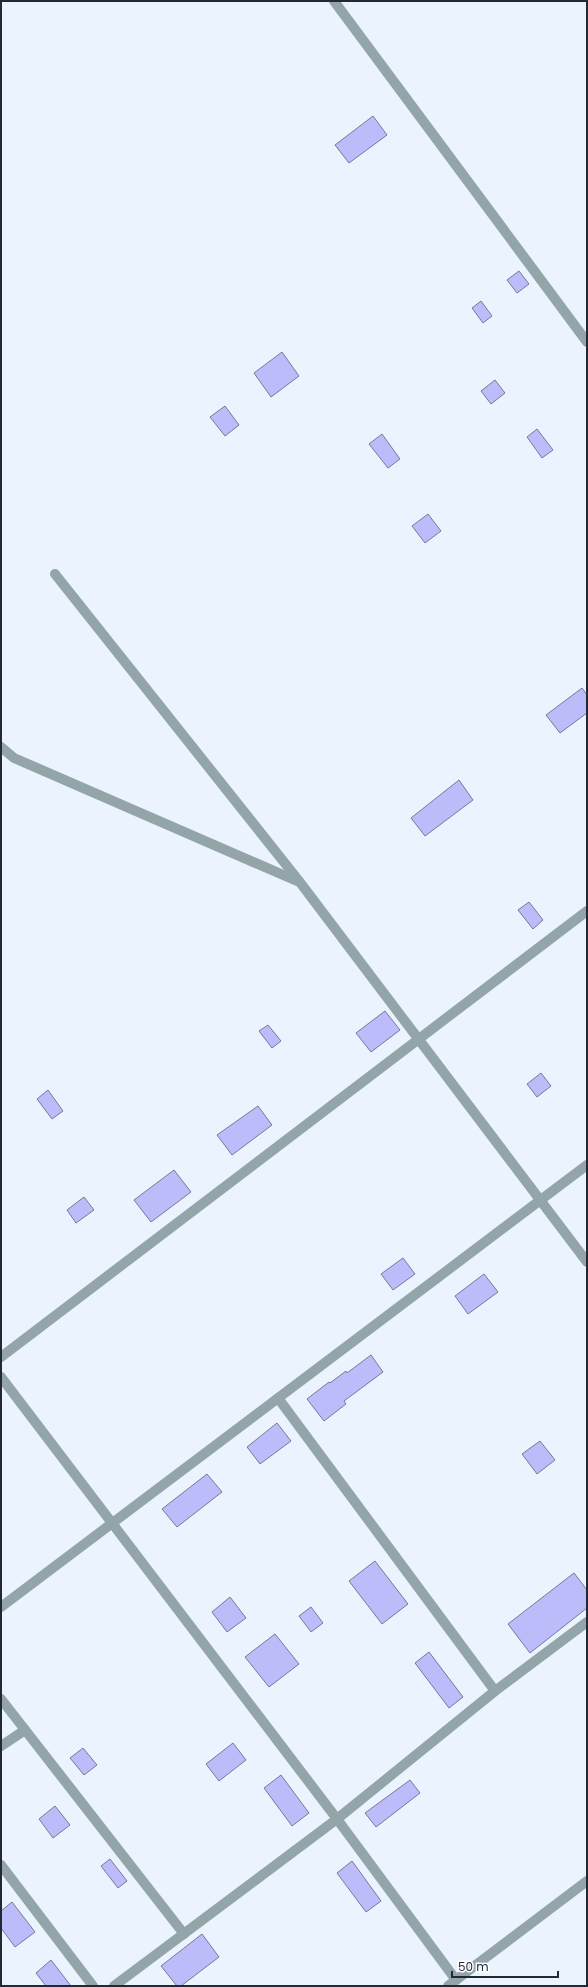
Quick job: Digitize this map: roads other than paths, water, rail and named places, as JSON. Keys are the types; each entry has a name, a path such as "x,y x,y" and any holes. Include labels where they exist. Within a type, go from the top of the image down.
{"street":[{"path":"334,1 587,342"},
{"path":"55,574 299,881 587,1262"},
{"path":"1,747 14,758 299,881"},
{"path":"1,1358 418,1038 587,911"},
{"path":"1,1607 587,1165"},
{"path":"1,1377 337,1819 452,1983 587,1881"},
{"path":"278,1398 496,1691"},
{"path":"114,1986 337,1819 496,1691 587,1622"},
{"path":"1,1699 184,1934"},
{"path":"1,1746 25,1730"},
{"path":"1,1865 93,1986"}]}
